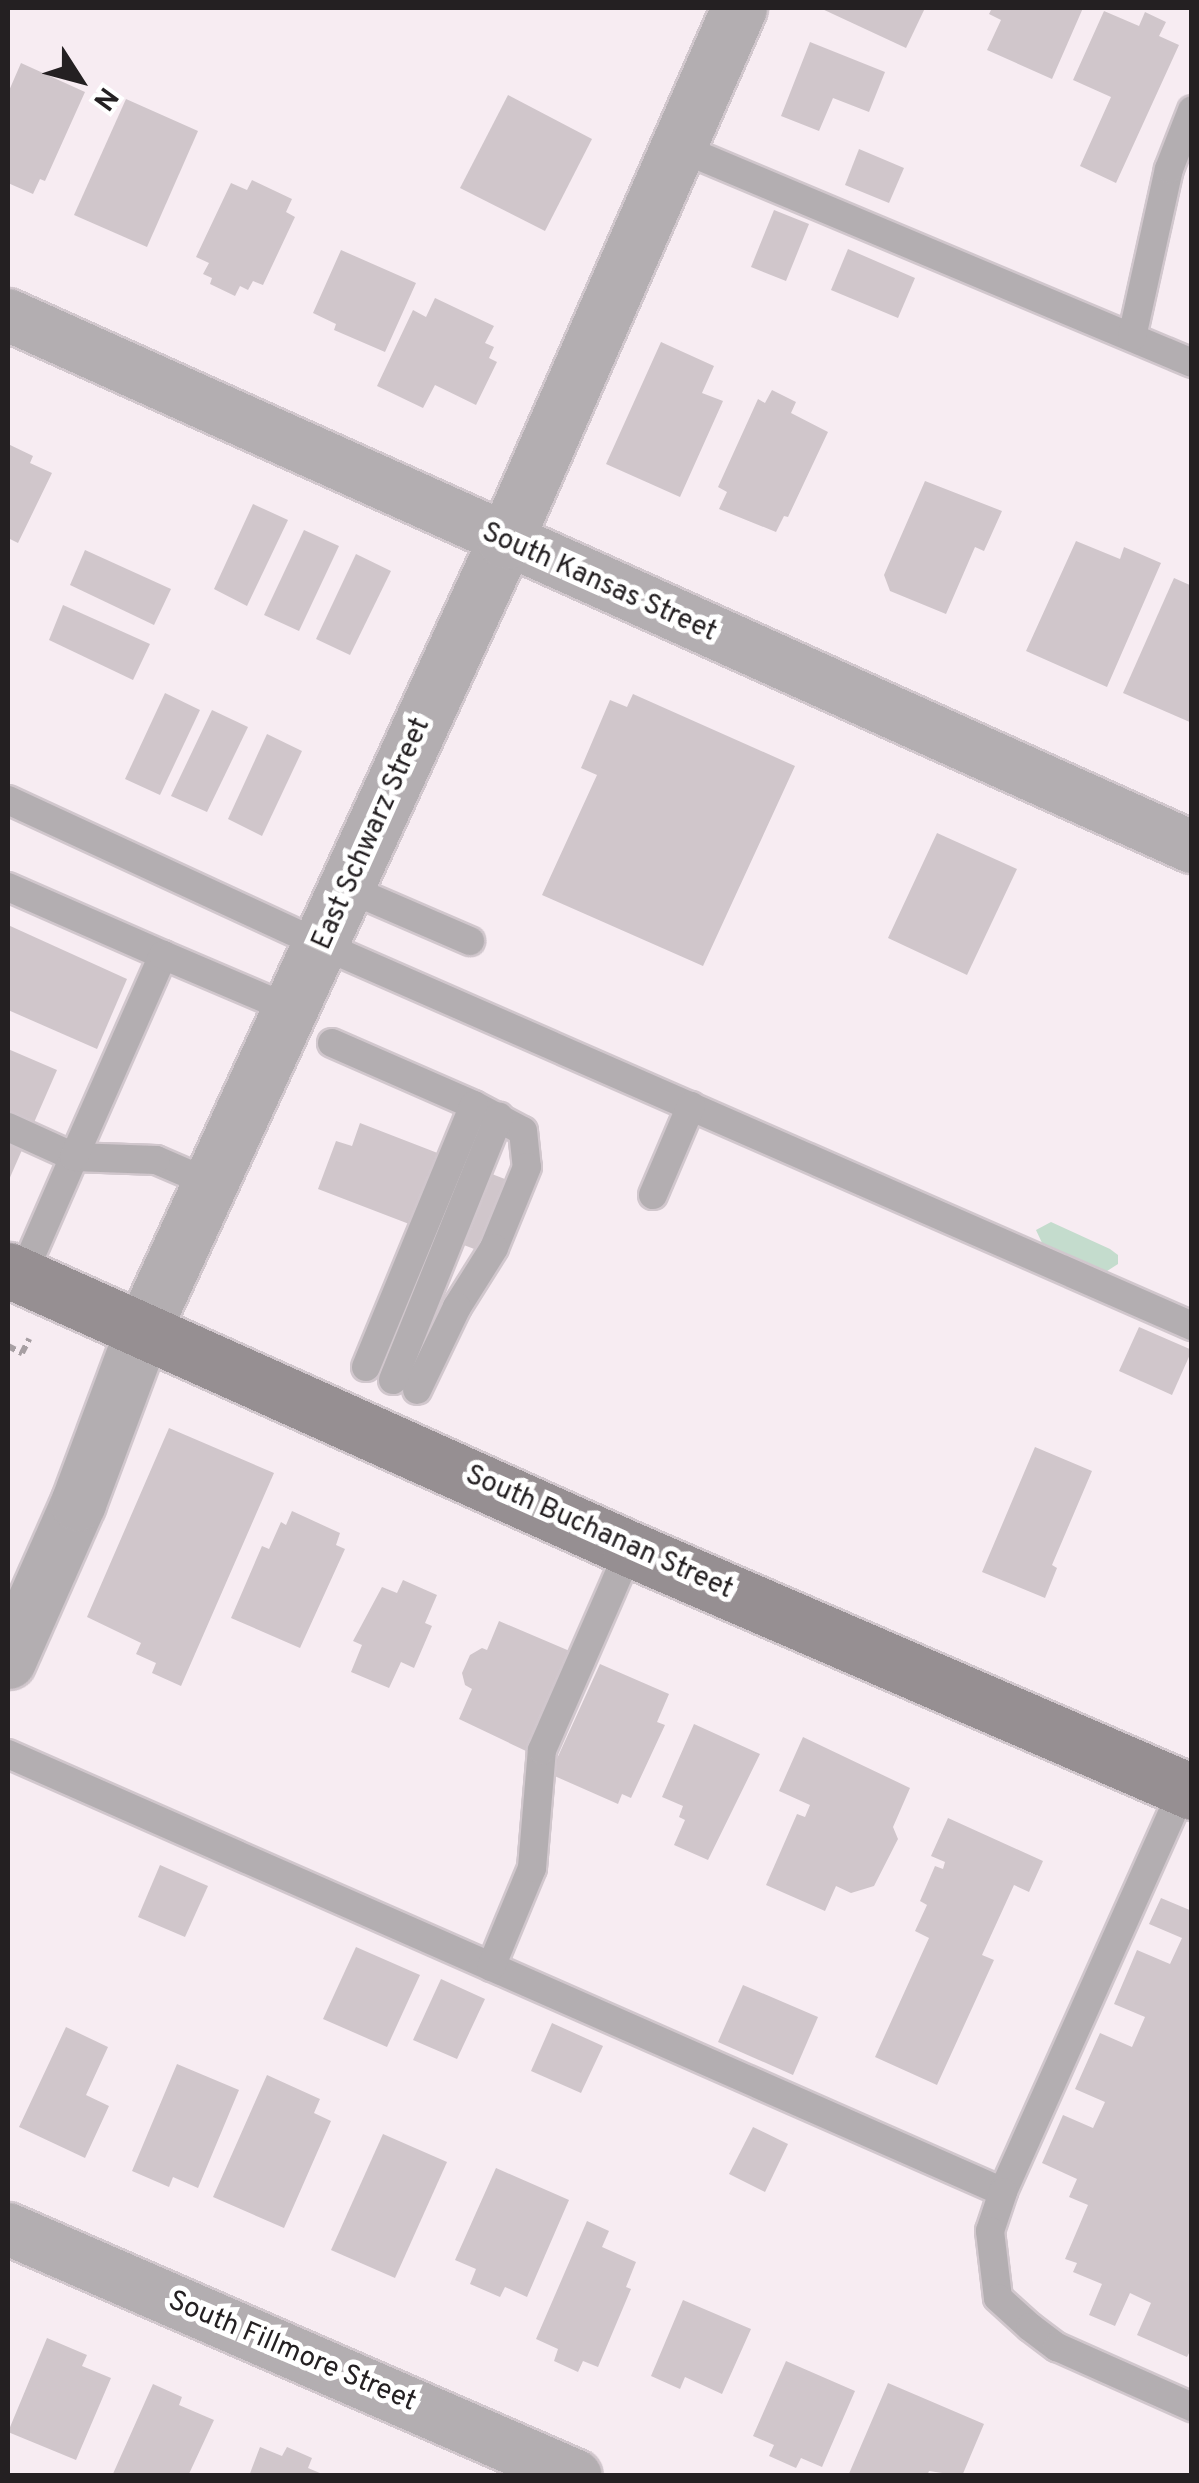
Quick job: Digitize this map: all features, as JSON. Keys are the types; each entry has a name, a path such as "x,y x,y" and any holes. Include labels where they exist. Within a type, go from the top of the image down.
{"main road":[{"name":"South Buchanan Street","path":"15,1273 630,1549 1187,1790"}],"street":[{"name":"East Schwarz Street","path":"8,1661 78,1502 143,1329 212,1184 312,1027 322,944 505,541 739,8"},
{"name":"South Kansas Street","path":"8,315 1192,846"},
{"name":"South Fillmore Street","path":"8,2229 550,2470"}],"lane":[{"path":"1132,337 1169,169 1192,110"},
{"path":"678,147 1192,363"},
{"path":"8,800 322,944 1192,1326"},
{"path":"8,887 163,956 486,1110 523,1132 528,1166 494,1248 405,1385 486,1110"},
{"path":"347,888 470,941"},
{"path":"15,1273 74,1157 163,956"},
{"path":"653,1195 691,1106"},
{"path":"366,1367 486,1110"},
{"path":"8,1127 74,1157 156,1160 212,1184"},
{"path":"491,1967 532,1868 542,1750 630,1549"},
{"path":"8,1754 1003,2192"},
{"path":"1187,1790 1003,2192 990,2231 998,2298 1057,2347 1192,2407"}],"path":[{"path":"8,1346 22,1353 28,1340"}],"green space":[{"path":"1051,1222 1110,1249 1118,1255 1118,1264 1104,1273 1043,1245 1036,1230"}],"building":[{"path":"820,8 925,8 906,48"},
{"path":"992,8 1083,8 1052,79 987,50 1001,20 989,14"},
{"path":"1104,11 1139,26 1145,12 1166,22 1159,36 1179,45 1116,183 1080,166 1111,97 1073,80"},
{"path":"810,42 885,72 869,112 833,98 819,131 781,116"},
{"path":"21,63 85,92 45,181 40,179 33,194 8,183 8,93"},
{"path":"508,95 592,139 545,231 460,188"},
{"path":"126,99 198,131 147,247 74,215"},
{"path":"859,149 904,168 889,203 845,185"},
{"path":"252,180 292,199 286,212 295,217 263,285 253,281 248,290 240,286 235,296 210,284 212,278 203,274 209,263 196,257 231,183 247,190"},
{"path":"774,210 809,224 786,281 751,267"},
{"path":"848,249 915,278 898,318 831,290"},
{"path":"341,250 416,283 385,352 334,330 336,324 313,313"},
{"path":"435,298 494,326 485,343 494,347 489,358 497,362 476,405 435,385 423,408 377,386 413,310 426,317"},
{"path":"661,342 714,366 702,393 723,401 680,497 606,464"},
{"path":"772,390 796,402 791,413 828,432 788,517 784,516 776,532 719,509 727,492 718,487 758,399 765,403"},
{"path":"8,444 33,456 30,463 52,473 18,543 8,538"},
{"path":"925,481 1002,511 984,551 975,547 946,614 890,591 884,575"},
{"path":"253,504 288,520 247,606 214,589"},
{"path":"304,530 339,546 299,631 264,615"},
{"path":"1076,541 1120,559 1124,547 1161,563 1107,687 1026,651"},
{"path":"85,550 171,589 154,625 70,585"},
{"path":"356,554 391,571 350,655 316,639"},
{"path":"1174,578 1192,586 1192,723 1123,693"},
{"path":"63,605 150,644 133,680 49,640"},
{"path":"165,693 200,710 160,795 125,779"},
{"path":"633,694 795,766 703,966 542,895 597,775 581,768 610,700 627,707"},
{"path":"212,710 248,727 207,812 171,796"},
{"path":"267,734 302,751 262,836 228,819"},
{"path":"937,833 1017,869 967,975 888,938"},
{"path":"8,925 127,979 97,1049 8,1010"},
{"path":"8,1049 57,1070 8,1182"},
{"path":"360,1123 510,1181 482,1252 318,1189 336,1141 352,1146"},
{"path":"1139,1327 1192,1350 1172,1395 1119,1371"},
{"path":"169,1428 274,1473 181,1686 152,1673 156,1663 136,1654 141,1643 87,1617"},
{"path":"1035,1447 1092,1471 1052,1565 1057,1568 1045,1598 982,1572"},
{"path":"292,1511 340,1533 336,1545 345,1549 300,1648 231,1618 262,1546 269,1549 281,1522 286,1525"},
{"path":"403,1580 437,1595 425,1623 432,1626 414,1668 401,1662 389,1688 351,1672 362,1645 353,1641 382,1587 397,1593"},
{"path":"499,1621 572,1652 526,1751 459,1719 472,1689 465,1685 462,1673 470,1655 482,1648 487,1650"},
{"path":"600,1664 669,1694 657,1722 665,1725 631,1798 622,1794 618,1804 550,1774"},
{"path":"694,1724 760,1754 708,1860 674,1845 685,1820 679,1817 683,1806 662,1797"},
{"path":"803,1737 910,1788 893,1827 898,1839 874,1886 851,1893 836,1886 825,1911 766,1885 797,1814 805,1817 810,1805 779,1791"},
{"path":"948,1818 1043,1861 1029,1892 1014,1885 982,1955 994,1960 937,2085 875,2057 929,1938 915,1931 927,1905 920,1901 935,1866 943,1869 945,1862 931,1856"},
{"path":"160,1865 208,1886 185,1937 138,1917"},
{"path":"1161,1898 1192,1911 1192,2347 1187,2357 1137,2335 1151,2303 1130,2293 1115,2326 1089,2315 1102,2284 1073,2272 1077,2263 1065,2259 1088,2205 1069,2197 1077,2179 1042,2163 1063,2115 1093,2128 1105,2102 1075,2089 1100,2033 1132,2047 1145,2017 1114,2004 1137,1950 1170,1964 1182,1938 1149,1924"},
{"path":"356,1947 420,1975 387,2047 323,2019"},
{"path":"441,1979 485,1999 457,2059 413,2040"},
{"path":"743,1985 818,2017 793,2075 718,2042"},
{"path":"552,2023 603,2046 581,2093 531,2071"},
{"path":"66,2027 108,2047 86,2095 109,2106 85,2158 19,2127"},
{"path":"177,2064 239,2090 198,2188 173,2177 169,2187 132,2171"},
{"path":"267,2075 320,2099 314,2113 331,2121 284,2228 213,2197"},
{"path":"753,2127 788,2144 765,2192 729,2174"},
{"path":"383,2134 447,2162 395,2278 331,2250"},
{"path":"496,2168 569,2200 527,2297 505,2287 500,2297 470,2284 476,2269 455,2260"},
{"path":"587,2221 609,2231 602,2247 636,2262 626,2287 631,2289 598,2367 583,2361 578,2372 554,2361 558,2349 536,2339"},
{"path":"683,2300 751,2329 722,2394 685,2377 680,2389 651,2376"},
{"path":"47,2338 87,2355 82,2366 111,2378 76,2460 8,2432"},
{"path":"786,2361 855,2391 822,2467 801,2458 796,2468 769,2456 774,2445 753,2436"},
{"path":"888,2383 984,2424 962,2476 929,2471 927,2476 848,2476"},
{"path":"153,2384 182,2397 179,2405 214,2420 188,2476 112,2476"},
{"path":"260,2447 282,2456 287,2447 312,2458 308,2468 327,2476 249,2476"}]}
